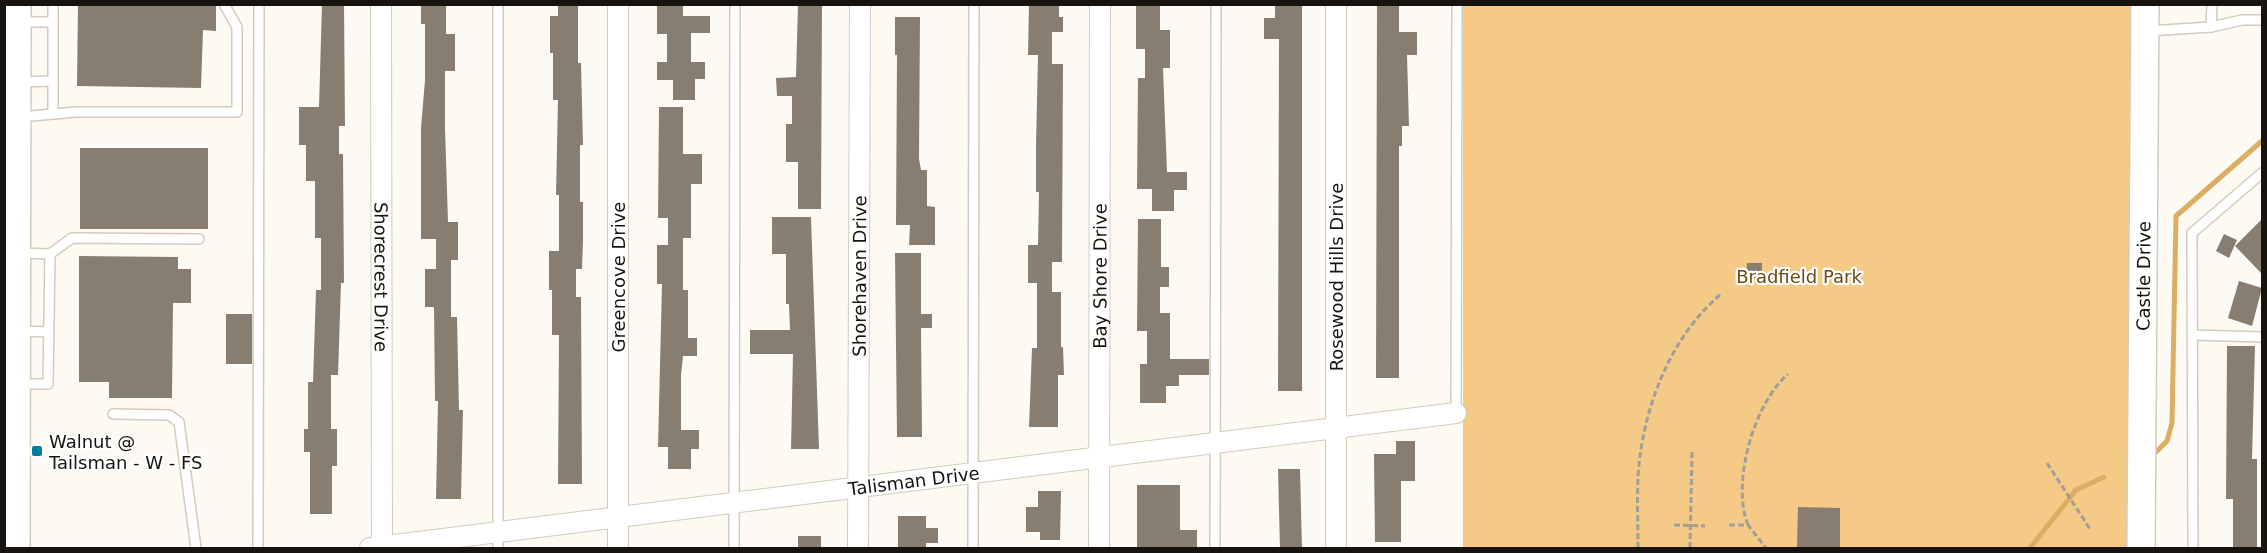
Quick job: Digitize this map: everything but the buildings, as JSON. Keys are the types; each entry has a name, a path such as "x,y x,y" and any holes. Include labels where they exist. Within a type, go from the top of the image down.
{"main road":[{"path":"16,549 10,515 17,384 13,341 18,253 13,123 18,82 17,13"},
{"name":"Castle Drive","path":"2141,549 2145,18"}],"street":[{"name":"Shorecrest Drive","path":"378,548 381,4"},
{"name":"Greencove Drive","path":"618,4 618,549"},
{"name":"Shorehaven Drive","path":"858,549 860,4"},
{"name":"Bay Shore Drive","path":"1099,549 1100,4"},
{"name":"Rosewood Hills Drive","path":"1336,4 1336,549"},
{"name":"Talisman Drive","path":"378,548 498,540 618,516 1456,413"}],"lane":[{"path":"53,4 53,114"},
{"path":"13,123 53,114 237,112 237,27 224,4"},
{"path":"258,549 260,4"},
{"path":"498,4 498,540"},
{"path":"734,549 735,4"},
{"path":"973,549 974,4"},
{"path":"1215,549 1216,4"},
{"path":"1456,413 1457,4"},
{"path":"2211,27 2212,4"},
{"path":"17,13 53,22"},
{"path":"2145,18 2211,27 2242,20 2262,20"},
{"path":"18,82 53,81"},
{"path":"2193,549 2192,233 2262,173"},
{"path":"18,253 50,254 72,238 199,239"},
{"path":"17,384 48,384 50,254"},
{"path":"13,341 49,332"},
{"path":"2193,336 2262,338"},
{"path":"113,414 169,415 179,422 196,549"}],"path":[{"path":"1638,549 1640,455 1654,398 1679,342 1699,315 1721,294"},
{"path":"1766,549 1748,525 1743,504 1747,451 1767,400 1788,374"},
{"path":"1690,549 1692,452"},
{"path":"2047,463 2090,529"},
{"path":"1674,525 1706,525"},
{"path":"1729,525 1748,525"}],"green space":[{"name":"Bradfield Park","path":"1463,5 2134,5 2133,548 1463,548"}],"waterway":[{"path":"2156,452 2167,441 2172,423 2176,216 2262,141"},
{"path":"2030,548 2076,490 2104,477"}],"place":[{"name":"Walnut @ Tailsman - W - FS","path":"37,451"}]}
